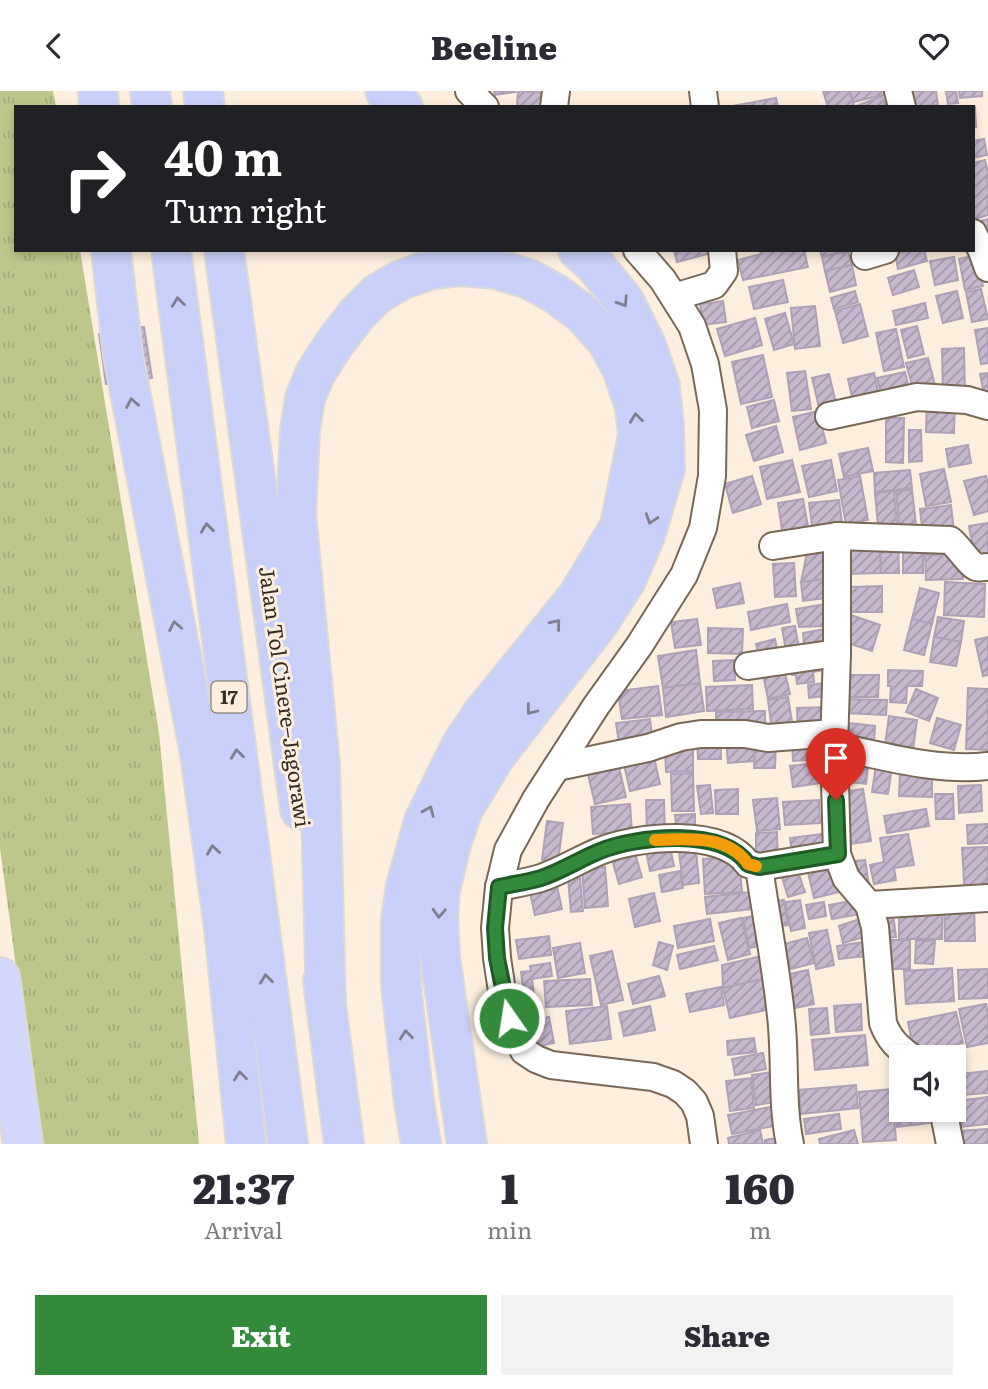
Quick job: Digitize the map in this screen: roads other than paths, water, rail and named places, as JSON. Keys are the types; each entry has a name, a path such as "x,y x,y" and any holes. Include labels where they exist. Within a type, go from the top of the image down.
{"highway":[{"path":"385,91 401,105"},
{"path":"111,252 123,355 200,754 224,928 246,1144"},
{"name":"17","path":"171,252 288,1144"},
{"name":"Jalan Tol Cinere–Jagorawi","path":"224,252 344,1144"},
{"path":"467,1144 438,932 440,890 451,843 463,809 496,755 597,625 626,580 645,536 665,468 660,386 646,345 624,301 594,264 580,252"},
{"path":"326,1006 320,766 296,514 300,430 305,398 315,374 334,344 357,314 377,294 401,280 429,270 460,266 496,269 529,279 556,294 584,315 607,341 622,368 635,407 638,435 620,526 578,596 483,713 461,746 424,821 406,886 401,919 401,986 421,1144"},
{"path":"0,977 23,1144"}],"street":[{"path":"469,91 483,105"},
{"path":"975,237 988,268"},
{"path":"639,252 663,280 692,326 705,364 713,410 712,476 703,528 684,575 536,799 508,850 499,887 495,928 497,958 509,1018 524,1051 551,1065 653,1077 673,1084 694,1102 700,1116 704,1144"},
{"path":"674,297 714,285 724,271 722,252"},
{"path":"829,416 917,397 967,400 988,406"},
{"path":"837,536 834,740 838,854 846,878 869,905 875,927 883,1023 888,1037 895,1045"},
{"path":"773,546 837,536 950,540 976,568 988,567"},
{"path":"748,666 837,653"},
{"path":"558,767 701,734 834,740 934,765 988,766"},
{"path":"499,887 539,879 600,851 634,841 698,838 720,843 748,864 759,867 838,854"},
{"path":"759,867 781,1017 783,1080 790,1144"},
{"path":"869,905 988,898"},
{"path":"946,1122 950,1144"}]}
